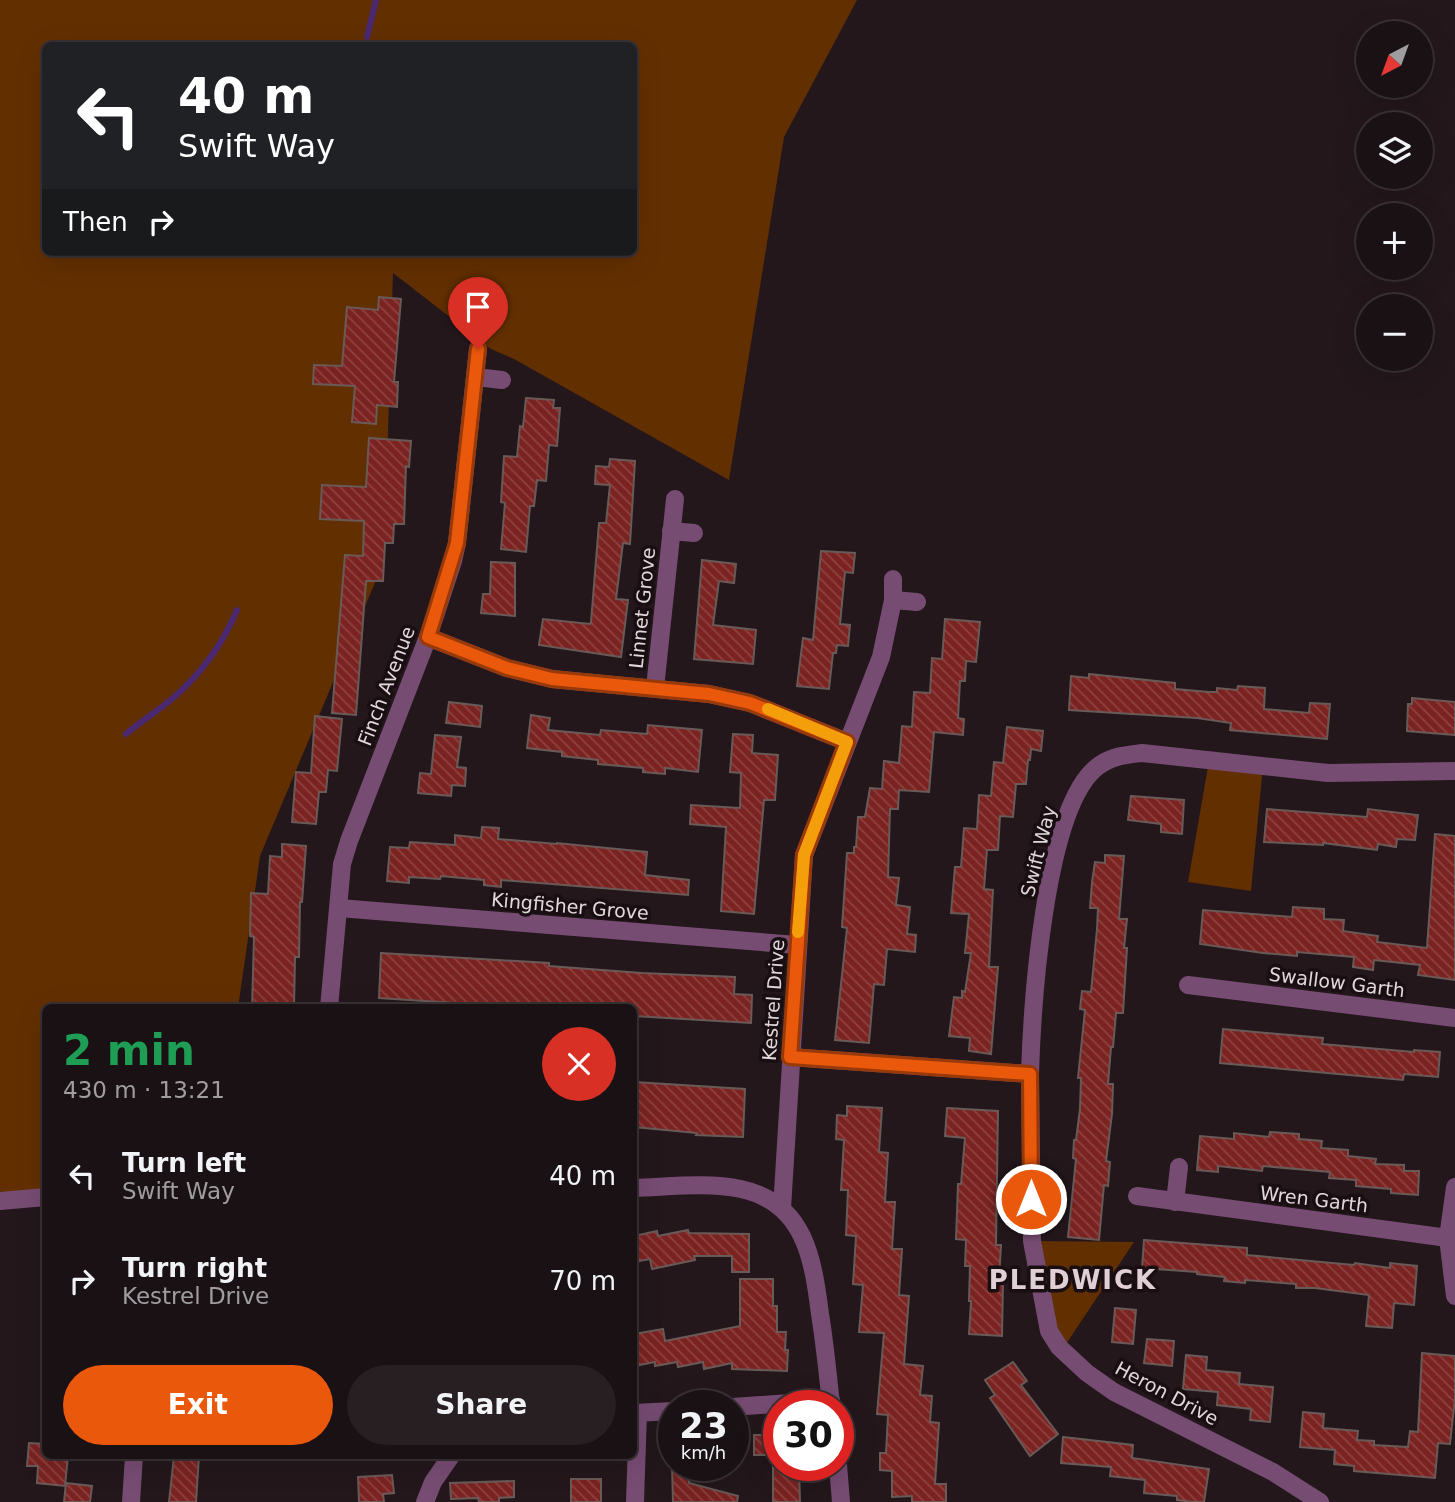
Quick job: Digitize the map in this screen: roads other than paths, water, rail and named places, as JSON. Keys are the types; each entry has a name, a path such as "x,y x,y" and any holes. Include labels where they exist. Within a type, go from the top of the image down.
{"street":[{"name":"Finch Avenue","path":"329,1004 342,864 428,637 457,543 478,349"},
{"path":"476,377 502,380"},
{"name":"Linnet Grove","path":"655,688 675,499"},
{"name":"Linnet Grove","path":"671,531 694,533"},
{"name":"Kestrel Drive","path":"782,1208 804,855 881,657 893,600 893,579"},
{"path":"893,600 917,602"},
{"name":"Linnet Grove","path":"428,637 507,668 552,679 709,694 750,703 847,742"},
{"name":"Swift Way","path":"1030,1074 1032,1007 1045,907 1069,809 1083,783 1096,768 1116,756 1142,753 1328,773 1455,771"},
{"name":"Kingfisher Grove","path":"339,908 797,945"},
{"name":"Swallow Garth","path":"1188,985 1212,997 1455,1018"},
{"path":"790,1057 1030,1074"},
{"name":"Heron Drive","path":"1030,1074 1032,1241 1049,1331 1059,1347 1087,1373 1114,1392 1273,1472 1320,1502"},
{"path":"1175,1202 1179,1167"},
{"path":"1455,1187 1448,1238 1455,1296"},
{"path":"637,1188 739,1188 766,1196 782,1208 799,1228 813,1265 829,1390"},
{"name":"Wren Garth","path":"1137,1196 1448,1238"},
{"path":"0,1201 42,1197"},
{"path":"637,1413 658,1412"},
{"path":"131,1502 134,1459"},
{"path":"425,1502 433,1482 449,1459"},
{"path":"635,1459 635,1502"},
{"path":"839,1481 841,1502"}],"waterway":[{"path":"367,37 376,0"},
{"path":"126,734 193,679 218,646 237,610"}],"district":[{"name":"PLEDWICK","path":"1073,1280"}]}
